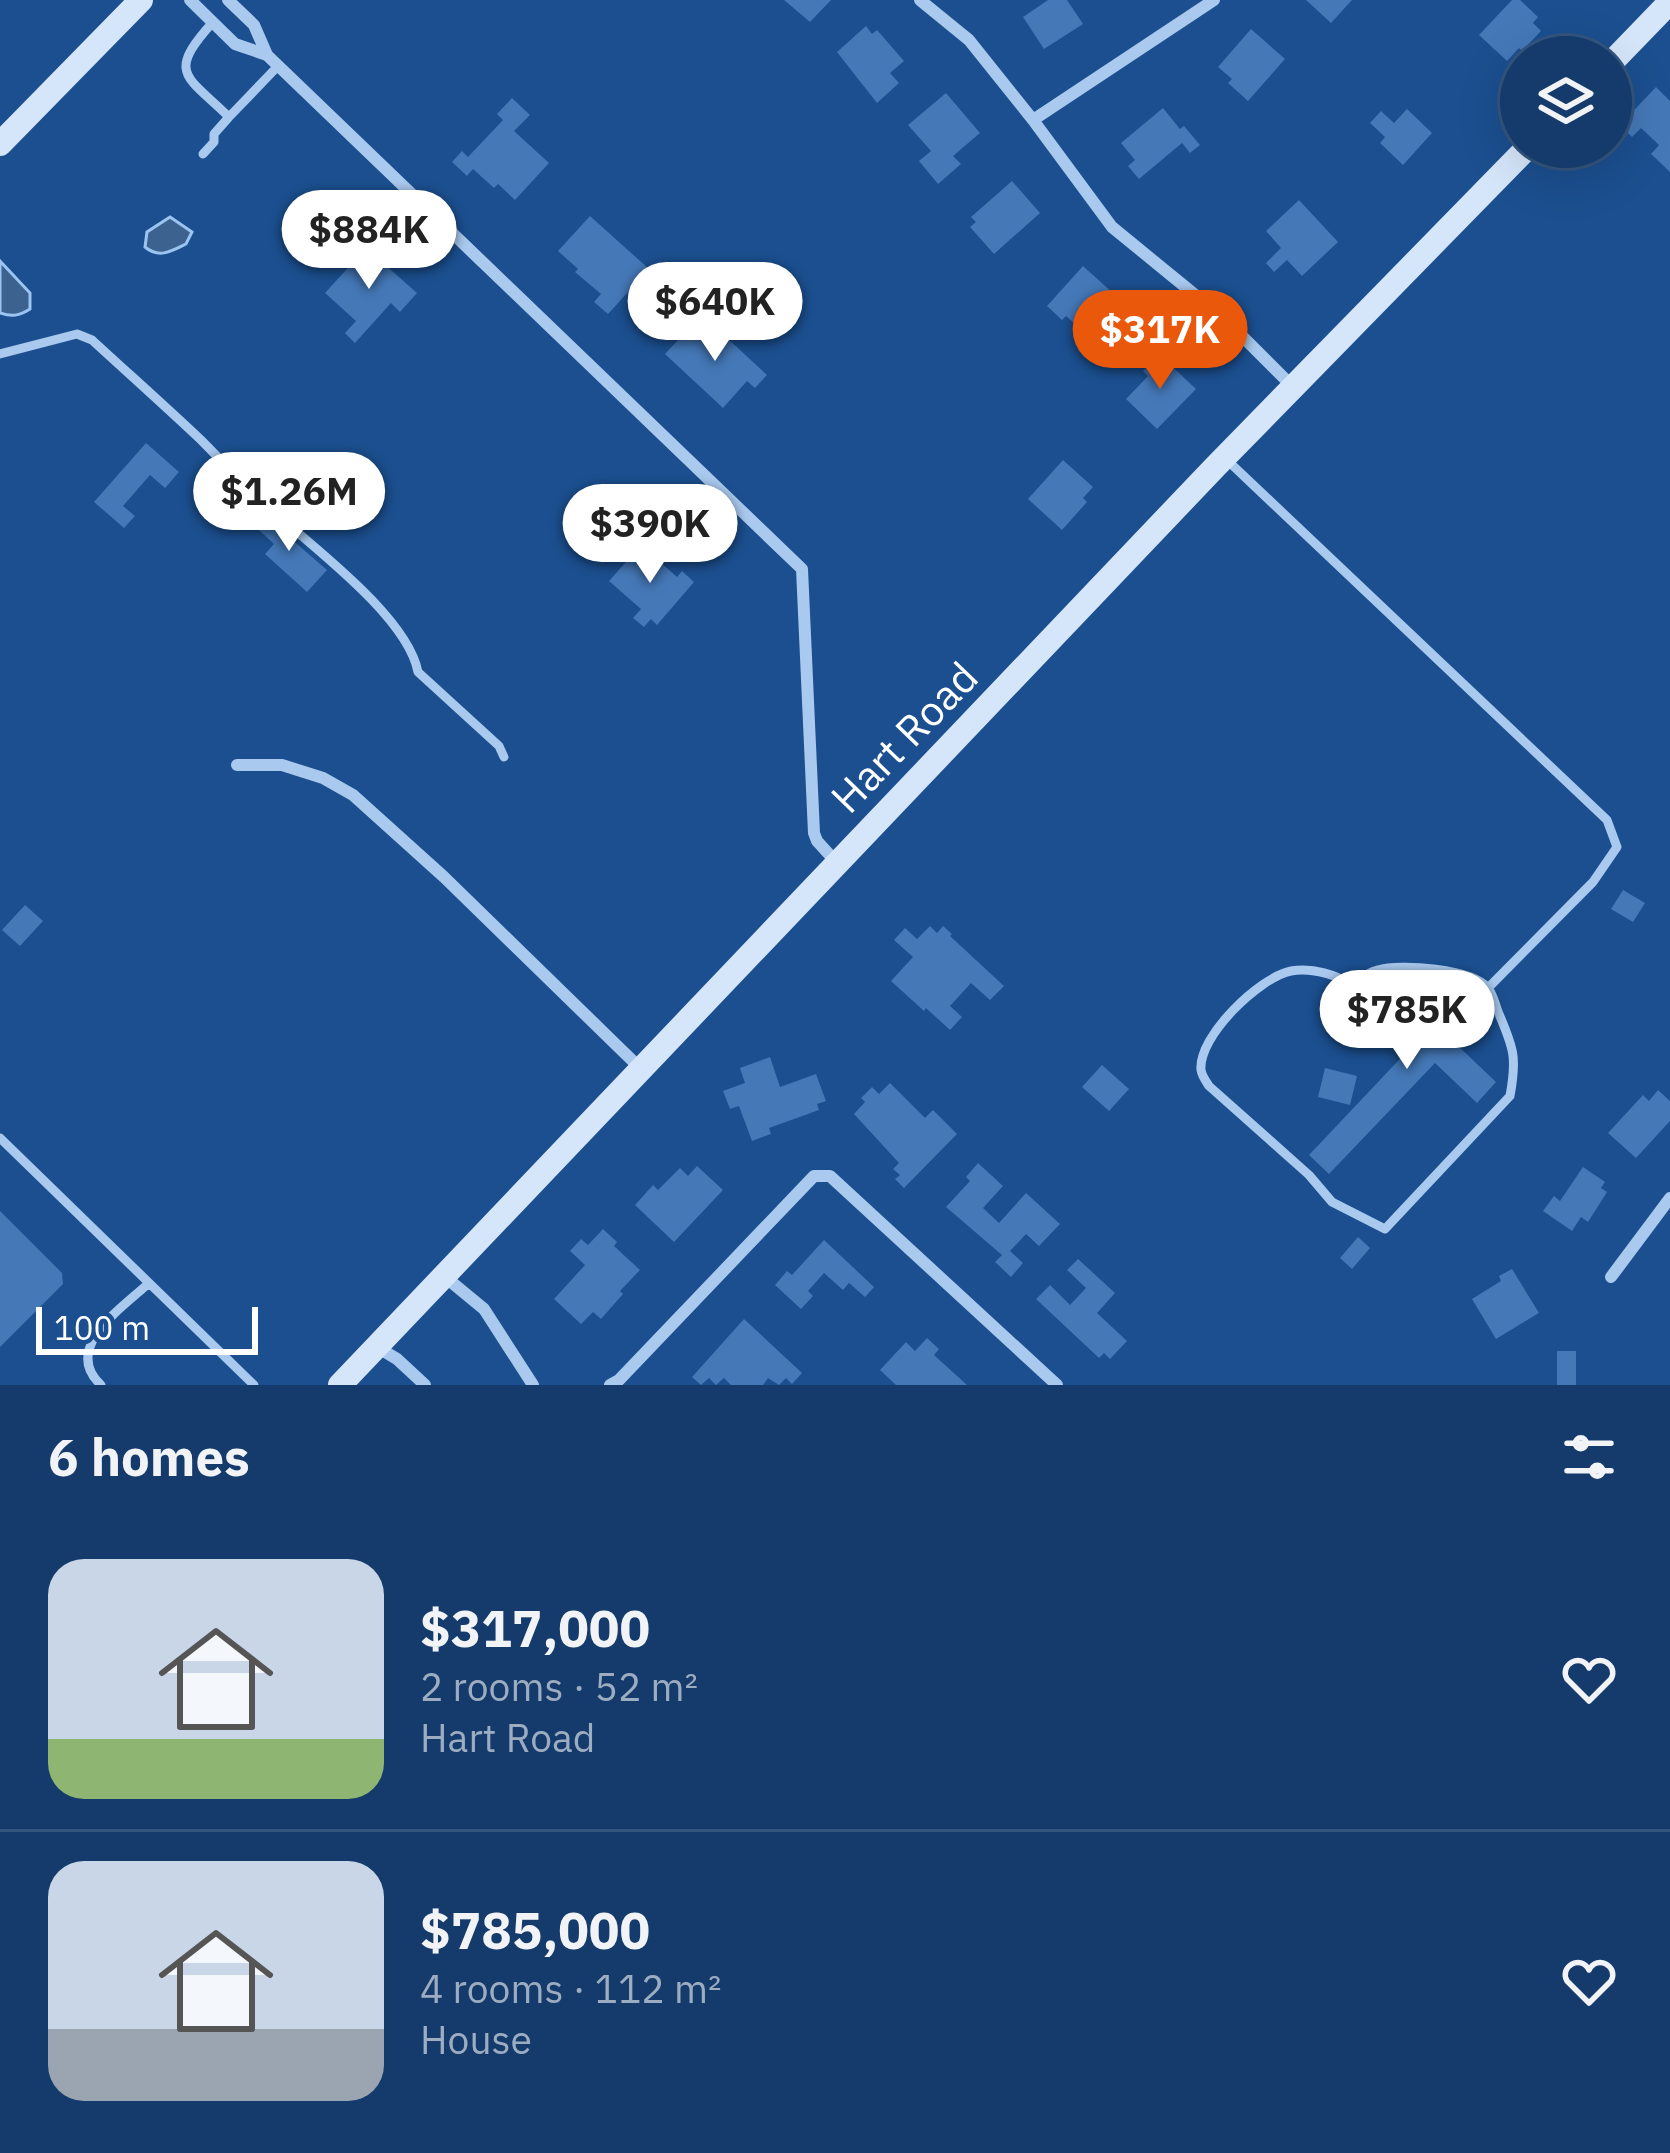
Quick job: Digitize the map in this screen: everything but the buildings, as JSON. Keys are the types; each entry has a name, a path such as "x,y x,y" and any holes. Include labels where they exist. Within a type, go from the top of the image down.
{"street":[{"path":"0,144 141,0"},
{"path":"190,0 235,44 272,61 802,569 814,833 837,863"},
{"path":"228,0 254,25 272,61"},
{"path":"920,0 969,40 1112,227 1227,321 1293,387"},
{"path":"1033,120 1214,0"},
{"path":"1632,45 1666,16"},
{"name":"Hart Road","path":"340,1385 1224,457 1507,168"},
{"path":"237,765 282,765 323,778 353,795 641,1069"},
{"path":"610,1385 814,1177 830,1176 1057,1385"},
{"path":"1611,1277 1670,1198"},
{"path":"444,1276 484,1309 533,1385"},
{"path":"376,1346 425,1385"}],"lane":[{"path":"213,22 188,50 185,64 188,76 230,117"},
{"path":"203,154 272,61"},
{"path":"0,354 77,334 92,340 376,603 416,658 418,672 499,746 504,758"},
{"path":"1224,457 1607,820 1617,848 1593,882 1488,988"},
{"path":"1354,985 1321,971 1293,970 1270,978 1220,1025 1202,1056 1201,1073 1208,1086 1310,1175 1332,1202 1385,1228 1510,1096 1515,1071 1514,1052 1488,988 1471,976 1401,967 1364,975 1354,985 1353,999 1382,1035"},
{"path":"0,1138 254,1385"},
{"path":"101,1385 88,1369 90,1342 149,1283"}],"water":[{"path":"170,217 192,232 186,244 171,251 150,251 145,247 147,232"},
{"path":"0,261 30,293 30,309 0,313"}]}
